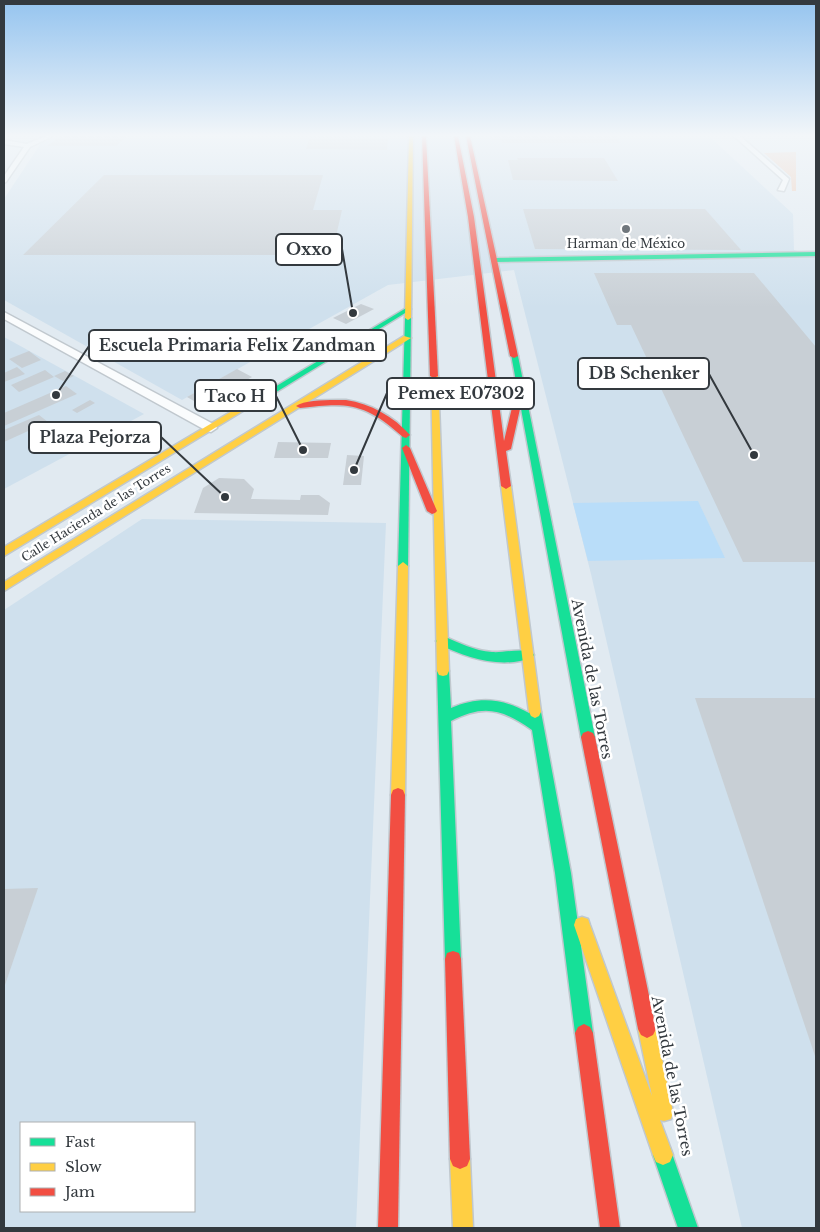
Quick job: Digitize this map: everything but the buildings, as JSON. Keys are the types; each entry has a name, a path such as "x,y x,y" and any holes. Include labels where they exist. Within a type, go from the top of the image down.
{"main road":[{"path":"388,1228 410,193"},
{"path":"429,193 426,210 440,530 444,718 463,1228"},
{"path":"467,193 537,726 563,873 610,1228"},
{"name":"Avenida de las Torres","path":"479,193 488,239 495,262 666,1122"},
{"path":"410,229 426,210"},
{"path":"471,217 488,239"},
{"path":"495,262 816,254"},
{"path":"495,262 816,260"},
{"name":"Calle Hacienda de las Torres","path":"4,587 10,562 211,428 408,309"},
{"name":"Calle Hacienda de las Torres","path":"10,562 293,407 407,338"},
{"path":"325,359 353,371"},
{"path":"502,467 520,391"},
{"path":"293,407 326,402 361,404 375,408 387,416 406,435"},
{"path":"406,448 440,530"},
{"path":"442,641 463,652 488,660 510,659 528,655"},
{"path":"444,718 470,704 498,704 522,715 537,726"},
{"path":"563,873 688,1228"},
{"path":"458,1094 473,1182"},
{"name":"Avenida de las Torres","path":"670,1141 688,1228"}],"street":[{"path":"4,315 211,428"}],"shaded area":[{"path":"8,193 771,193 793,214 794,250 816,256 816,1228 742,1228 591,574 514,270 388,285 182,400 4,300 4,199"},
{"path":"4,337 144,414 4,489"},
{"path":"142,519 386,523 356,1228 4,1228 4,610"}],"water":[{"path":"698,501 725,558 588,561 573,503"}],"traffic: fast":[{"path":"495,260 816,254"},
{"path":"257,400 408,309"},
{"path":"403,566 408,318"},
{"path":"514,356 588,737"},
{"path":"442,641 464,651 484,656 504,658 528,655"},
{"path":"443,671 453,959"},
{"path":"444,718 470,707 492,705 513,711 537,726"},
{"path":"535,712 563,873 584,1033"},
{"path":"663,1155 688,1228"}],"traffic: slow":[{"path":"408,318 410,193"},
{"path":"4,587 407,338"},
{"path":"434,376 443,671"},
{"path":"4,552 257,400"},
{"path":"506,486 535,712"},
{"path":"398,795 403,566"},
{"path":"582,925 663,1155"},
{"path":"647,1029 664,1112"},
{"path":"460,1159 463,1228"}],"traffic: jam":[{"path":"426,193 434,376"},
{"path":"467,193 506,486"},
{"path":"480,193 514,356"},
{"path":"507,449 520,391"},
{"path":"300,406 333,403 358,404 380,414 406,435"},
{"path":"406,448 432,511"},
{"path":"588,737 647,1029"},
{"path":"388,1228 398,795"},
{"path":"453,959 460,1159"},
{"path":"584,1033 610,1228"}],"place":[{"name":"Harman de México","path":"626,229"},
{"name":"Oxxo","path":"353,313"},
{"name":"Escuela Primaria Felix Zandman","path":"56,395"},
{"name":"Taco H","path":"303,450"},
{"name":"DB Schenker","path":"754,455"},
{"name":"Pemex E07302","path":"354,470"},
{"name":"Plaza Pejorza","path":"225,497"}]}
